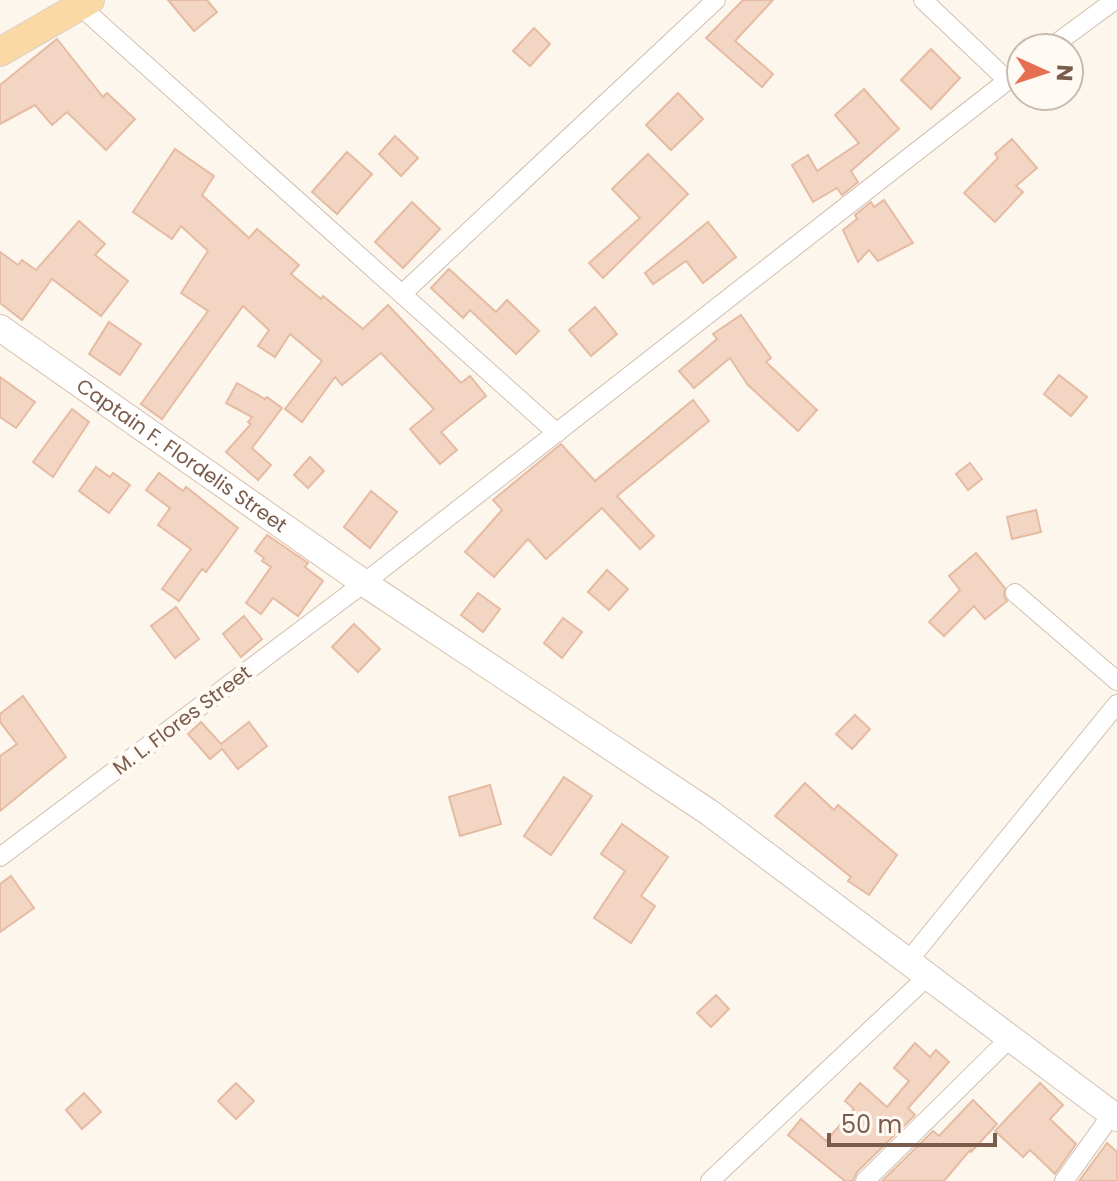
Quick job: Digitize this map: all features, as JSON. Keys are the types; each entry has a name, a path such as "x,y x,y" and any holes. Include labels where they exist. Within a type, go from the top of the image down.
{"main road":[{"path":"0,52 82,2"}],"street":[{"path":"402,294 716,0"},
{"path":"923,0 1005,68"},
{"path":"1072,32 1115,0"},
{"path":"82,2 557,433"},
{"name":"M. L. Flores Street","path":"0,857 364,583 1005,82"},
{"name":"Captain F. Flordelis Street","path":"0,328 364,583 710,813 1115,1116"},
{"path":"1015,593 1117,681"},
{"path":"710,1181 919,967 1117,704"},
{"path":"865,1181 1011,1037"},
{"path":"1064,1181 1115,1116"}],"building":[{"path":"168,0 207,0 217,12 194,31"},
{"path":"743,0 773,0 735,41 773,74 762,87 706,38"},
{"path":"534,28 550,44 530,66 513,51"},
{"path":"57,39 103,97 107,93 135,119 106,150 67,112 52,125 35,105 0,124 0,85"},
{"path":"931,49 960,78 931,109 901,80"},
{"path":"864,89 899,129 851,171 858,182 842,195 837,188 813,202 792,165 808,155 817,171 859,143 835,115"},
{"path":"678,93 703,119 671,150 646,125"},
{"path":"395,136 418,158 401,176 379,154"},
{"path":"1012,139 1037,168 1016,186 1023,192 995,222 964,193 998,158 995,154"},
{"path":"175,149 214,176 202,195 249,238 257,229 299,265 291,274 321,299 323,296 363,329 388,305 461,383 470,376 486,396 441,432 457,450 440,464 410,429 434,409 381,353 342,385 335,377 302,422 285,409 322,361 290,334 275,357 258,346 269,330 243,306 162,419 141,404 208,311 181,293 208,251 181,226 172,239 133,212"},
{"path":"347,152 372,174 337,214 312,192"},
{"path":"648,154 688,194 603,278 589,263 640,218 612,189"},
{"path":"884,200 913,243 878,261 869,250 858,262 843,230 871,202 874,207"},
{"path":"412,202 440,229 403,268 375,242"},
{"path":"79,221 105,244 95,255 128,281 101,316 52,279 22,320 0,303 0,252 18,265 22,260 36,270"},
{"path":"708,222 736,257 703,283 686,261 653,284 645,273"},
{"path":"449,269 496,312 507,300 539,331 516,354 470,310 463,318 431,288"},
{"path":"595,307 617,334 591,356 569,330"},
{"path":"741,315 771,358 766,362 817,410 798,431 748,385 730,358 694,388 679,371 717,339 713,334"},
{"path":"109,322 141,344 120,375 89,354"},
{"path":"1059,375 1087,397 1071,416 1044,394"},
{"path":"0,377 35,402 16,428 0,417"},
{"path":"237,383 282,408 252,448 271,465 258,480 226,452 251,424 248,422 252,417 226,403"},
{"path":"693,400 709,421 617,496 654,536 640,549 602,508 546,559 528,539 494,577 465,552 502,510 493,500 561,444 595,481"},
{"path":"72,409 89,422 53,477 33,462"},
{"path":"310,457 324,471 308,488 294,475"},
{"path":"970,463 982,479 968,490 956,474"},
{"path":"96,467 110,477 113,473 130,485 109,513 79,491"},
{"path":"159,473 183,491 186,487 238,528 206,572 202,569 179,601 162,589 191,549 158,525 170,508 146,490"},
{"path":"371,491 397,512 370,548 344,527"},
{"path":"1036,510 1041,532 1012,539 1007,517"},
{"path":"267,535 308,563 305,567 323,581 298,616 273,598 261,614 246,603 271,567 255,551"},
{"path":"976,553 1005,588 1007,601 985,619 974,606 944,636 929,622 960,590 949,576"},
{"path":"607,570 628,589 609,610 588,592"},
{"path":"478,593 500,609 483,632 461,615"},
{"path":"176,607 199,639 175,658 151,626"},
{"path":"244,616 262,639 241,657 223,634"},
{"path":"563,618 582,632 562,658 544,643"},
{"path":"354,624 380,649 358,672 332,647"},
{"path":"23,696 66,757 0,811 0,756 17,744 0,722 0,714"},
{"path":"855,715 870,729 852,749 836,734"},
{"path":"201,722 221,744 249,722 267,746 238,769 222,749 210,759 188,734"},
{"path":"564,777 592,796 551,855 524,836"},
{"path":"805,783 834,810 838,805 897,855 869,895 848,881 851,877 775,816"},
{"path":"490,785 501,824 460,836 449,797"},
{"path":"622,824 668,857 641,896 655,906 631,943 594,918 625,871 601,854"},
{"path":"11,876 34,908 0,932 0,884"},
{"path":"716,995 729,1009 711,1027 697,1013"},
{"path":"915,1043 930,1057 936,1050 949,1062 908,1108 915,1115 857,1172 853,1181 845,1181 788,1135 801,1119 826,1141 854,1109 845,1101 860,1083 887,1107 909,1081 894,1068"},
{"path":"236,1083 254,1101 236,1119 218,1101"},
{"path":"1040,1083 1063,1105 1050,1119 1076,1144 1055,1174 1030,1150 1023,1157 995,1131"},
{"path":"84,1093 101,1112 82,1129 66,1110"},
{"path":"973,1100 997,1124 944,1181 882,1181 933,1131 939,1136"},
{"path":"1107,1143 1117,1152 1117,1181 1079,1181"}]}
